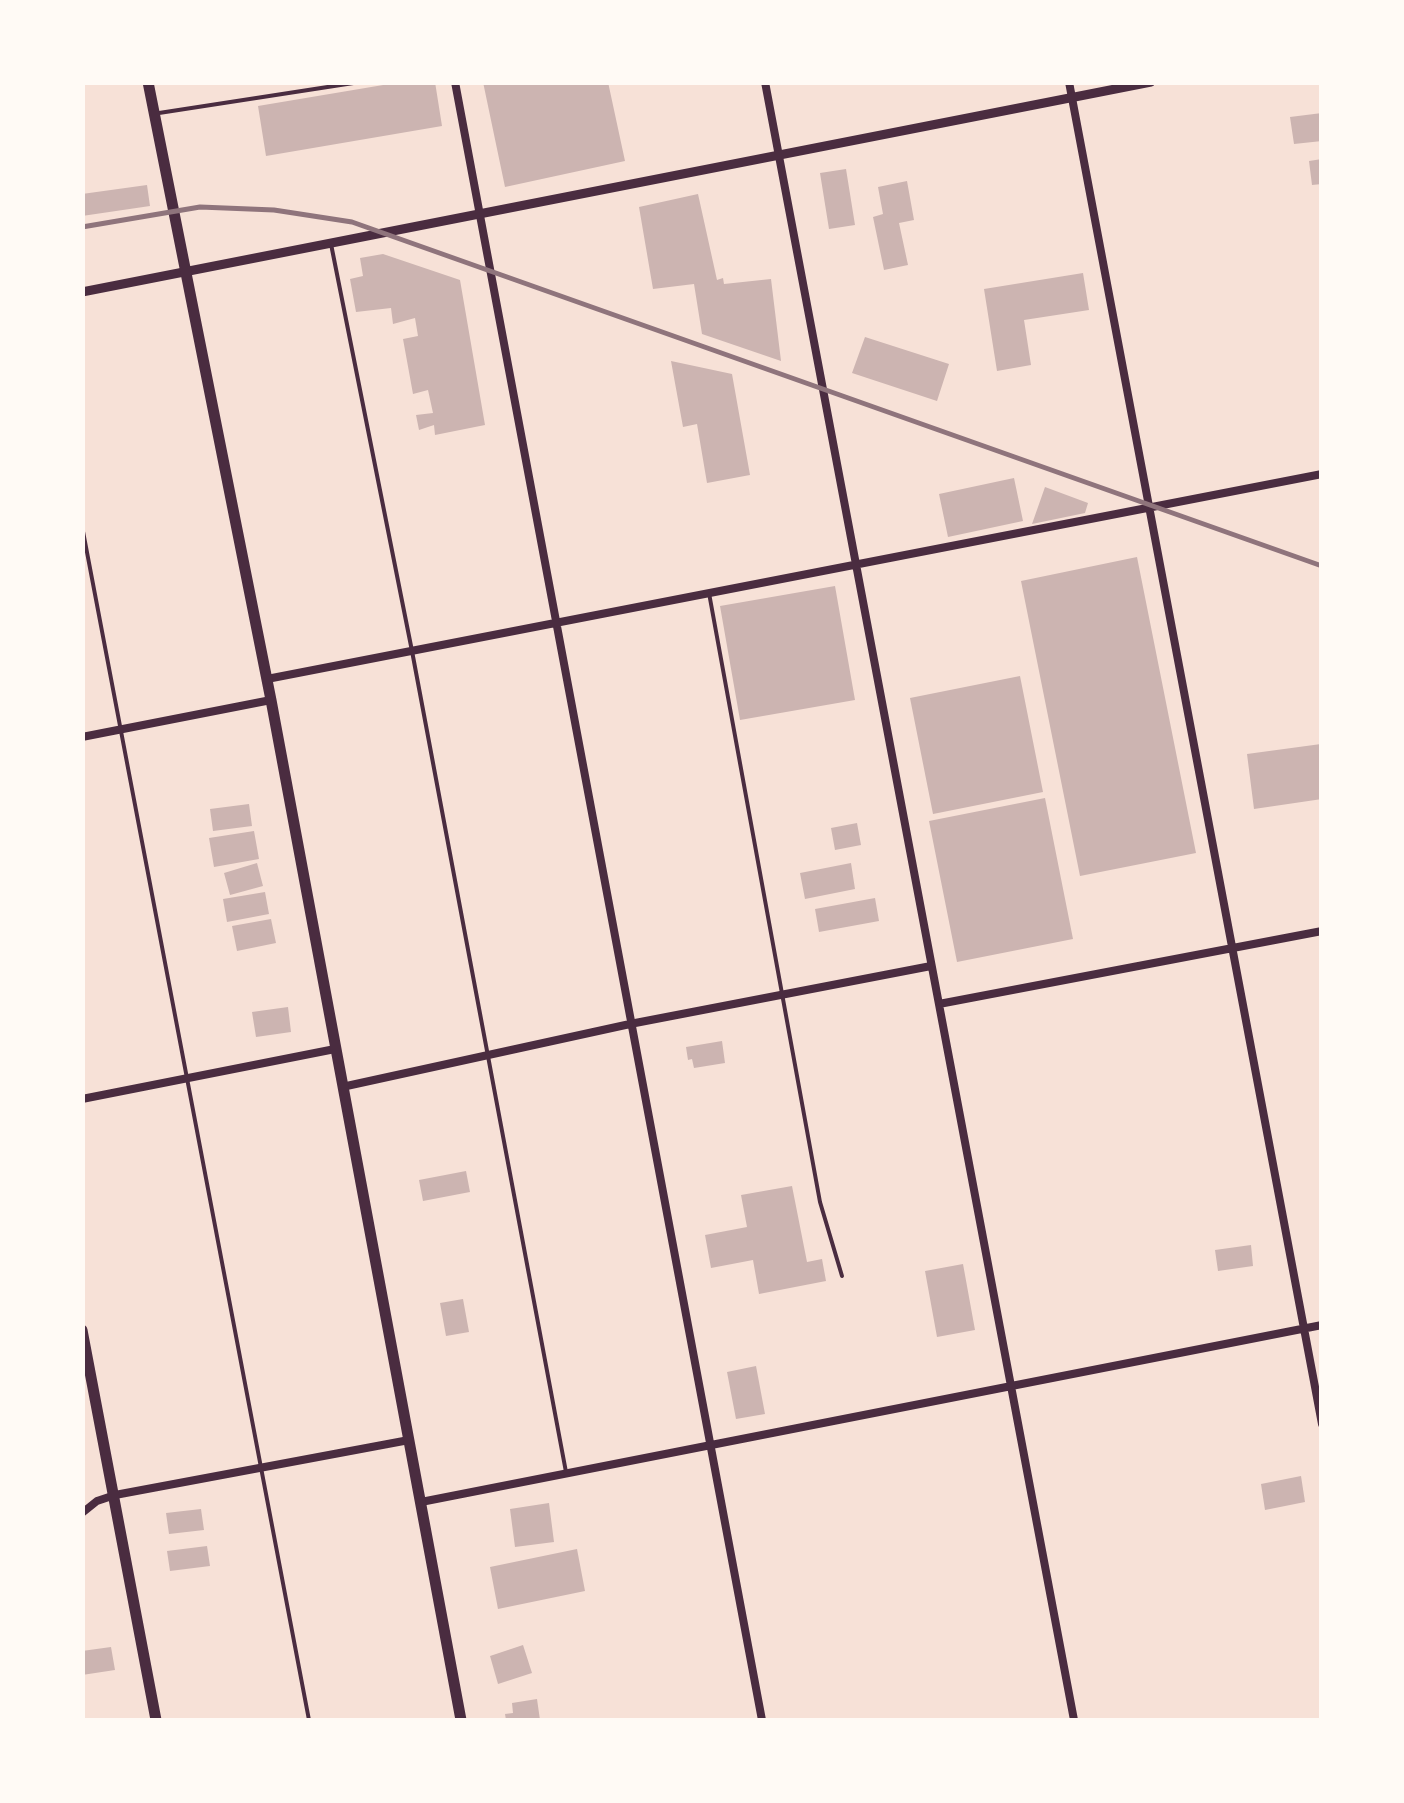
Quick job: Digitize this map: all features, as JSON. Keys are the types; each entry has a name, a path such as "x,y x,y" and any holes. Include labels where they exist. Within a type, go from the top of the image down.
{"main road":[{"path":"148,82 271,700 462,1720"},
{"path":"82,1330 156,1720"}],"street":[{"path":"455,82 762,1720"},
{"path":"765,82 1074,1720"},
{"path":"1069,82 1322,1424"},
{"path":"82,292 1151,82"},
{"path":"266,680 1322,474"},
{"path":"82,737 271,700"},
{"path":"939,1004 1322,931"},
{"path":"342,1087 630,1024 932,966"},
{"path":"82,1099 335,1049"},
{"path":"421,1502 1322,1325"},
{"path":"82,1513 97,1501 115,1495 409,1440"}],"lane":[{"path":"154,114 360,82"},
{"path":"330,243 412,651 566,1472"},
{"path":"82,526 310,1720"},
{"path":"709,593 820,1202 842,1276"}],"building":[{"path":"401,82 435,82 442,126 266,156 258,106"},
{"path":"483,82 608,82 625,161 505,187"},
{"path":"1322,113 1322,141 1294,144 1290,117"},
{"path":"1322,159 1322,184 1312,185 1309,161"},
{"path":"846,169 855,225 829,229 820,173"},
{"path":"907,181 914,220 899,223 908,265 884,270 873,217 883,214 878,187"},
{"path":"147,185 150,206 82,216 82,194"},
{"path":"698,194 717,280 723,278 724,284 771,279 781,361 702,334 694,284 653,289 639,207"},
{"path":"383,254 460,280 485,425 435,435 434,425 419,430 416,415 433,413 428,390 413,394 403,339 418,336 415,318 393,324 391,308 356,312 350,279 363,276 360,258"},
{"path":"1083,273 1089,310 1024,320 1031,365 997,371 984,289"},
{"path":"865,337 949,364 937,401 852,373"},
{"path":"671,361 732,374 750,475 707,483 697,424 683,427"},
{"path":"1014,478 1023,521 948,537 939,494"},
{"path":"1045,487 1088,503 1085,513 1032,524"},
{"path":"1137,557 1196,853 1080,876 1021,581"},
{"path":"835,586 855,700 740,720 720,606"},
{"path":"1020,676 1043,792 933,814 910,698"},
{"path":"1321,744 1322,799 1254,809 1247,754"},
{"path":"1045,798 1073,939 957,962 929,821"},
{"path":"249,804 252,826 213,831 210,809"},
{"path":"857,823 861,845 835,850 831,828"},
{"path":"254,831 259,859 214,867 209,838"},
{"path":"257,863 263,886 230,895 224,873"},
{"path":"851,863 855,889 805,899 800,873"},
{"path":"265,892 269,914 227,922 223,899"},
{"path":"875,898 879,921 819,932 815,909"},
{"path":"271,919 276,943 237,951 232,926"},
{"path":"288,1007 291,1032 256,1037 252,1012"},
{"path":"722,1041 725,1063 694,1068 692,1059 688,1060 686,1047"},
{"path":"466,1171 470,1192 423,1201 419,1180"},
{"path":"792,1186 807,1262 822,1259 826,1281 759,1294 753,1260 711,1268 705,1235 747,1227 741,1195"},
{"path":"1251,1245 1253,1266 1218,1271 1215,1250"},
{"path":"963,1264 975,1330 937,1337 925,1271"},
{"path":"463,1299 469,1332 446,1336 440,1303"},
{"path":"756,1366 765,1414 736,1419 727,1372"},
{"path":"1301,1476 1305,1502 1265,1510 1261,1484"},
{"path":"549,1503 554,1542 515,1547 510,1509"},
{"path":"201,1509 204,1530 169,1534 166,1513"},
{"path":"207,1546 210,1566 170,1571 167,1551"},
{"path":"577,1549 585,1591 498,1609 490,1567"},
{"path":"523,1645 532,1673 498,1684 490,1656"},
{"path":"111,1647 115,1670 82,1675 82,1651"},
{"path":"537,1699 540,1720 506,1720 505,1714 513,1713 512,1703"}],"railway":[{"path":"82,227 200,207 274,210 352,222 1322,566"}]}
